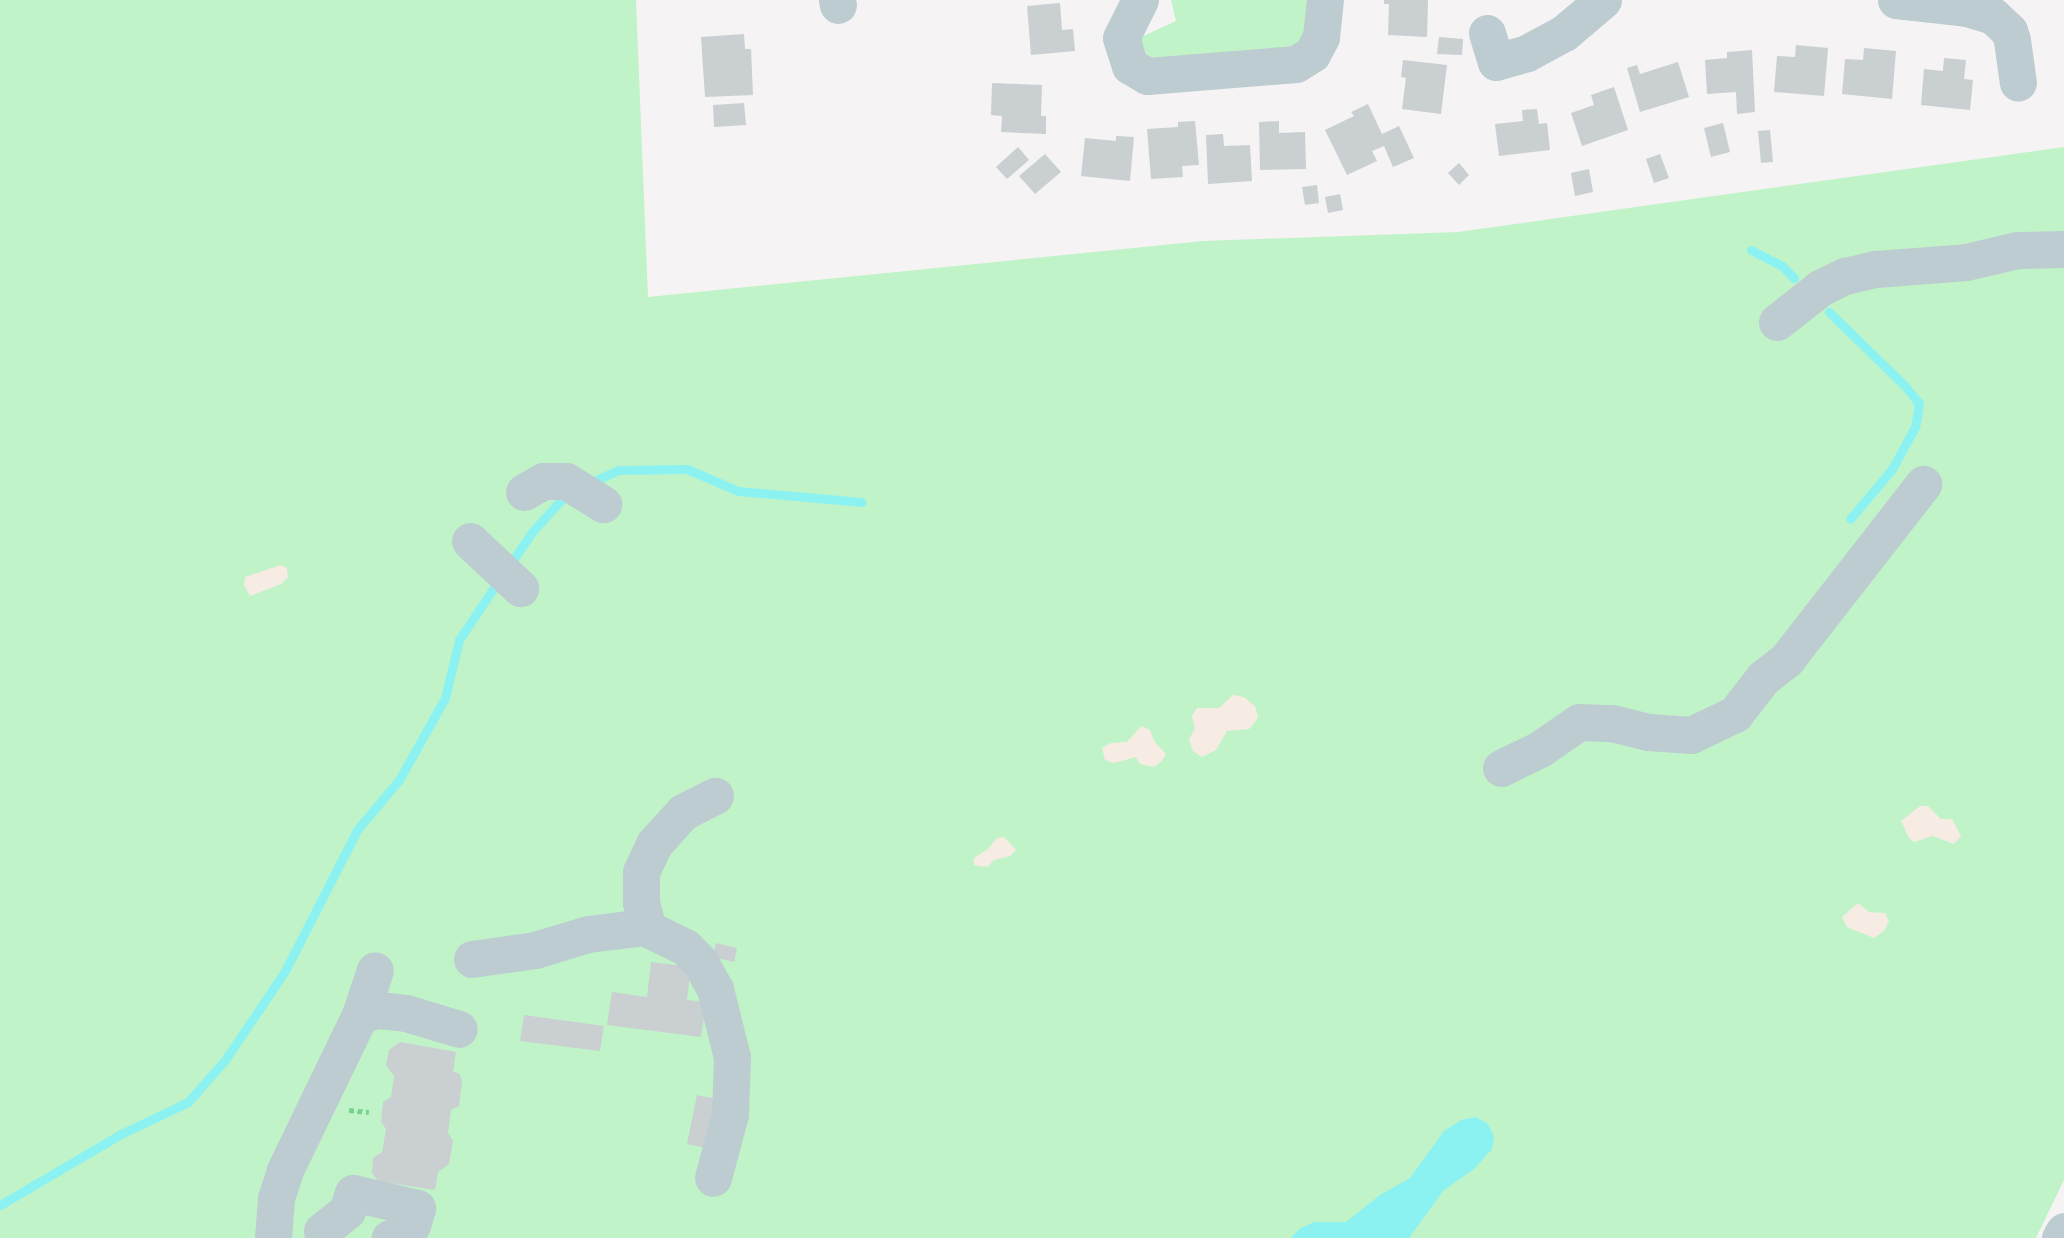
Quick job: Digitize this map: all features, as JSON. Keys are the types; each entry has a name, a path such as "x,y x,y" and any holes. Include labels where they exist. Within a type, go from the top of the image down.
{"street":[{"path":"1140,0 1121,38 1130,66 1146,76 1296,64 1312,54 1321,37 1325,0"},
{"path":"1487,33 1496,62 1507,59 1527,53 1564,33 1603,0"},
{"path":"1896,0 1967,8 1993,16 2009,31 2018,83"},
{"path":"1777,322 1820,288 1846,276 1875,269 1966,262 2017,250 2064,249"},
{"path":"524,492 543,481 585,494"},
{"path":"1501,768 1541,748 1579,722 1612,723 1648,732 1691,735 1735,714 1763,678 1787,659 1923,484"},
{"path":"648,929 641,902 641,872 654,844 683,812 715,796"},
{"path":"472,959 535,950 588,934 648,929 685,947 700,962 715,989 732,1058 734,1078 726,1136 713,1178"},
{"path":"375,970 360,1015 285,1170 273,1231 321,1231 375,1238"},
{"path":"360,1015 378,1010 406,1013 459,1029"},
{"path":"321,1231 347,1211 353,1192 417,1208 411,1225 403,1234 390,1238"},
{"path":"2060,1238 2064,1231"}],"green space":[{"path":"0,0 636,0 648,297 1203,241 1458,232 2064,147 2064,1180 2036,1238 0,1238"},
{"path":"1171,0 1313,0 1312,17 1296,49 1149,58 1139,38 1176,21"}],"sand":[{"path":"281,565 287,568 288,577 281,584 250,596 244,585 245,577"},
{"path":"1233,695 1244,697 1255,706 1258,718 1249,729 1227,731 1216,750 1202,757 1193,751 1189,739 1195,729 1192,716 1197,708 1219,708"},
{"path":"1141,726 1150,730 1154,741 1166,754 1161,762 1154,767 1140,764 1136,757 1114,763 1105,760 1102,748 1111,743 1127,742"},
{"path":"1920,806 1928,806 1941,819 1952,819 1961,836 1954,844 1933,836 1914,842 1909,838 1901,821"},
{"path":"1004,837 1016,850 1010,856 994,860 987,867 974,865 974,858 988,849 997,838"},
{"path":"1858,903 1869,912 1885,913 1889,921 1884,931 1874,938 1847,927 1842,917"}],"water":[{"path":"1476,1117 1488,1124 1494,1136 1492,1149 1474,1169 1443,1191 1409,1238 1291,1238 1299,1229 1314,1222 1346,1222 1380,1195 1410,1178 1444,1131 1461,1120"}],"building":[{"path":"1384,0 1428,0 1427,37 1388,35 1389,4 1384,4"},
{"path":"1060,3 1062,30 1073,29 1075,51 1031,55 1027,6"},
{"path":"744,34 745,49 751,49 753,95 705,97 701,37"},
{"path":"1439,37 1463,39 1462,55 1437,54"},
{"path":"1796,45 1828,48 1824,96 1774,92 1777,56 1795,57"},
{"path":"1864,48 1896,51 1892,99 1842,94 1845,59 1863,60"},
{"path":"1752,50 1755,112 1737,114 1736,92 1707,94 1705,60 1727,58 1727,52"},
{"path":"1944,58 1966,60 1964,79 1973,80 1970,110 1921,105 1924,69 1943,71"},
{"path":"1403,60 1447,65 1441,114 1402,109 1406,78 1401,77"},
{"path":"1678,62 1689,97 1640,112 1627,68 1637,65 1640,74"},
{"path":"992,83 1042,85 1041,116 1046,116 1046,134 1001,132 1002,116 991,115"},
{"path":"1614,87 1628,130 1582,146 1571,113 1594,105 1591,95"},
{"path":"744,103 746,125 714,127 713,105"},
{"path":"1368,104 1382,134 1399,126 1414,158 1393,167 1384,146 1372,151 1377,161 1347,175 1325,130 1354,116 1351,112"},
{"path":"1537,109 1539,124 1547,123 1550,150 1499,156 1495,124 1523,121 1522,110"},
{"path":"1195,121 1199,165 1182,166 1183,177 1151,179 1147,129 1178,127 1178,122"},
{"path":"1279,121 1279,133 1305,132 1306,169 1260,170 1259,122"},
{"path":"1723,123 1730,152 1711,157 1704,128"},
{"path":"1770,130 1773,162 1761,163 1758,131"},
{"path":"1223,134 1224,146 1250,145 1252,181 1208,184 1206,135"},
{"path":"1116,136 1134,137 1130,181 1081,176 1085,138 1116,141"},
{"path":"1018,147 1029,160 1007,179 996,167"},
{"path":"1045,154 1061,172 1035,194 1019,176"},
{"path":"1660,154 1669,178 1654,183 1646,159"},
{"path":"1459,163 1469,175 1459,185 1448,173"},
{"path":"1589,169 1593,192 1575,196 1571,173"},
{"path":"1317,185 1319,203 1305,205 1302,187"},
{"path":"1340,194 1343,210 1328,213 1325,197"},
{"path":"716,943 737,948 734,962 713,957"},
{"path":"651,962 691,967 687,1000 706,1002 701,1037 607,1025 612,992 647,997"},
{"path":"524,1015 604,1026 600,1051 520,1041"},
{"path":"400,1042 456,1052 453,1072 459,1073 462,1081 459,1106 451,1110 448,1133 453,1141 449,1164 438,1172 435,1190 378,1181 372,1173 373,1158 382,1152 386,1129 381,1122 383,1102 391,1097 394,1076 386,1065 389,1050"},
{"path":"697,1095 727,1101 716,1150 687,1144"}],"waterway":[{"path":"1751,250 1782,266 1794,278"},
{"path":"1829,312 1919,403 1915,427 1892,469 1850,519"},
{"path":"588,484 618,470 687,469 738,491 862,502"},
{"path":"509,566 532,532 561,500 570,494"},
{"path":"0,1205 121,1134 188,1102 225,1060 285,971 357,830 399,780 445,698 459,640 499,580"}]}
